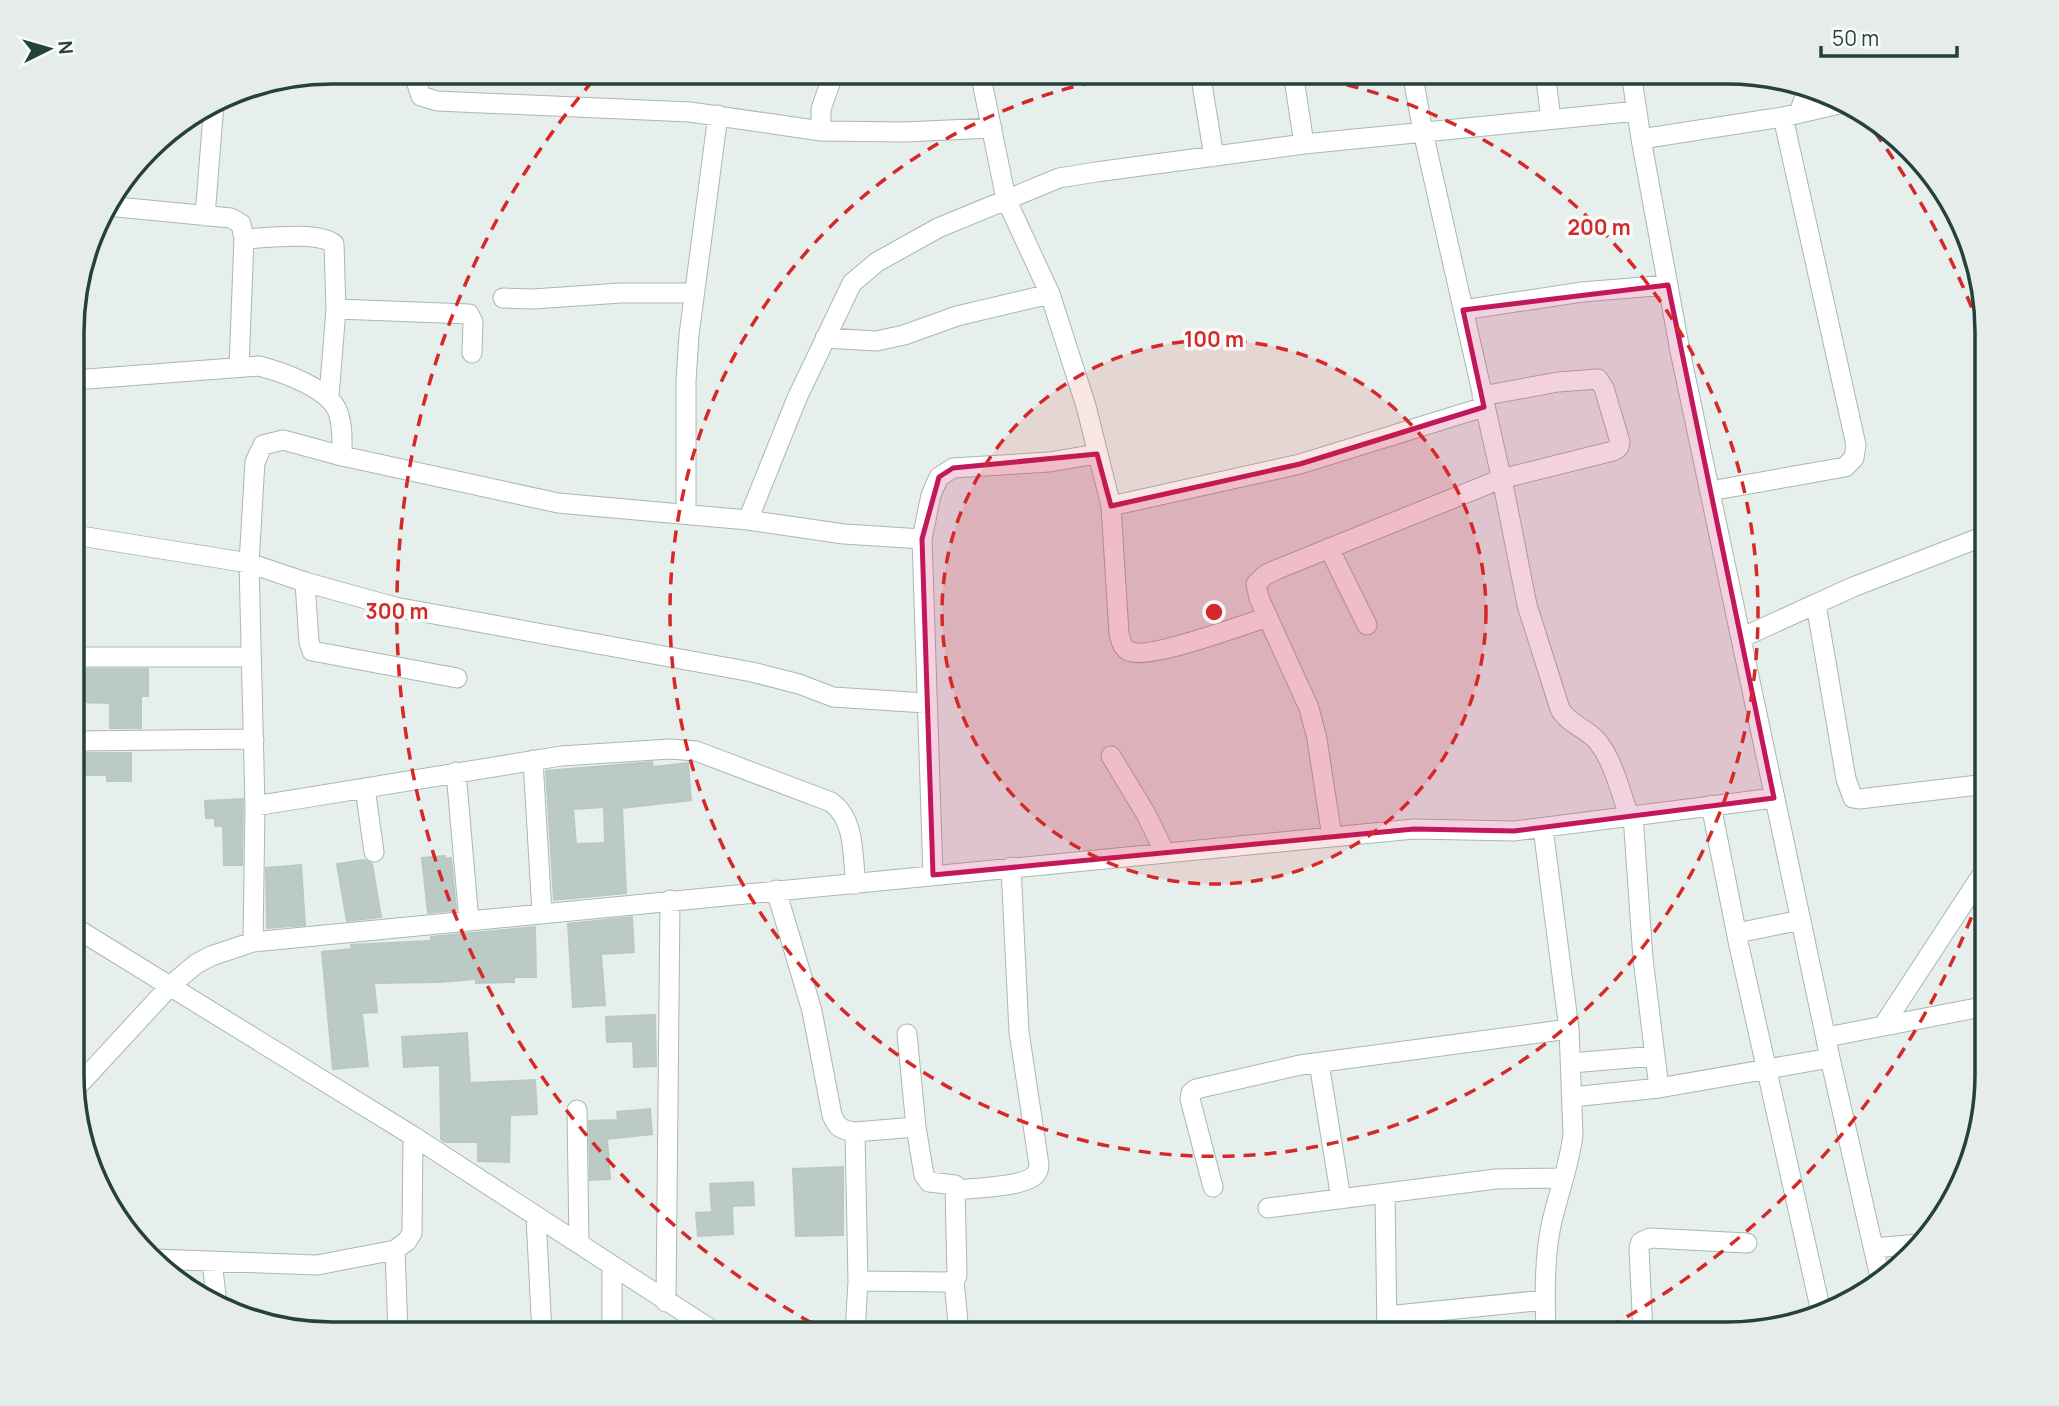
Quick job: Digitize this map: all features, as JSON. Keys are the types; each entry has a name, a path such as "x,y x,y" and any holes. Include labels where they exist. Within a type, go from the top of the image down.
{"street":[{"path":"1202,84 1214,157"},
{"path":"1295,84 1304,144"},
{"path":"1414,84 1527,605 1560,709 1570,722 1590,733 1599,743 1631,815 1643,960 1659,1088"},
{"path":"1547,84 1551,118"},
{"path":"1633,84 1668,285 1710,491 1830,1058 1879,1270"},
{"path":"419,85 421,96 437,101 718,115 821,131 904,132 992,128"},
{"path":"821,131 821,109 830,85"},
{"path":"983,85 1006,199 1051,294 1083,396 1111,506 1122,645 1127,651 1134,653 1169,648 1268,617"},
{"path":"1710,491 1845,467 1854,458 1856,445 1791,115 1803,96"},
{"path":"1641,139 1829,106"},
{"path":"748,520 797,398 852,283 865,270 938,228 1059,178 1304,144 1637,111"},
{"path":"205,216 213,114"},
{"path":"686,513 686,381 694,293 718,115"},
{"path":"118,207 231,219 241,224 244,239 239,367"},
{"path":"244,239 315,237 328,239 334,244 336,309 329,397"},
{"path":"1463,310 1582,292 1668,285"},
{"path":"503,298 694,293"},
{"path":"825,338 876,341 904,335 957,316 1051,294"},
{"path":"336,309 469,314 473,322 472,353"},
{"path":"84,379 258,366 281,372 329,397 337,409 342,426 342,456"},
{"path":"1111,506 1300,464 1483,402 1558,382 1598,379 1604,388 1620,442 1619,447 1613,451 1501,479 1278,569 1256,584 1309,708 1317,739 1332,837"},
{"path":"253,942 255,806 249,563 256,462 263,445 282,440 342,456 558,503 686,513 844,534 922,539"},
{"path":"933,875 922,539 931,495 939,477 953,468 1049,462 1097,454"},
{"path":"84,537 249,563 395,607 783,679 833,697 926,703"},
{"path":"1741,638 1923,558 1974,540"},
{"path":"1329,548 1367,625"},
{"path":"305,582 312,651 457,678"},
{"path":"1816,604 1846,779 1853,798 1975,785"},
{"path":"84,657 251,657"},
{"path":"84,741 254,739"},
{"path":"255,806 561,756 696,751 831,802 842,810 848,823 856,884"},
{"path":"1111,756 1146,814 1165,853"},
{"path":"533,760 542,913"},
{"path":"456,772 469,921"},
{"path":"365,788 374,852"},
{"path":"84,1079 171,985 195,964 253,942 1414,829 1514,831 1774,798"},
{"path":"1711,805 1819,1304"},
{"path":"1543,828 1569,1029 1573,1135 1550,1231 1546,1321"},
{"path":"956,1190 1020,1182 1038,1173 1019,1032 1011,867"},
{"path":"1883,1026 1975,886"},
{"path":"776,890 812,1011 836,1125 843,1130 855,1132 916,1127"},
{"path":"666,1302 670,900"},
{"path":"1737,933 1801,920"},
{"path":"84,933 413,1136 612,1265 692,1322"},
{"path":"1827,1037 1975,1008"},
{"path":"1213,1187 1190,1099 1191,1093 1207,1086 1319,1063 1569,1029"},
{"path":"907,1034 916,1127 926,1180 950,1182 955,1185 956,1190 958,1270 954,1280 958,1322"},
{"path":"1571,1063 1655,1056"},
{"path":"1572,1097 1659,1088 1830,1058"},
{"path":"1319,1063 1342,1199"},
{"path":"577,1110 579,1244"},
{"path":"855,1132 858,1281 856,1322"},
{"path":"167,1259 317,1265 394,1250 407,1241 412,1233 413,1136"},
{"path":"1268,1209 1496,1179 1563,1178"},
{"path":"1385,1193 1387,1321"},
{"path":"536,1217 541,1322"},
{"path":"1643,1321 1641,1242 1650,1238 1747,1243"},
{"path":"1874,1248 1906,1245"},
{"path":"394,1250 397,1322"},
{"path":"212,1261 216,1293"},
{"path":"612,1265 612,1322"},
{"path":"858,1281 954,1280"},
{"path":"1406,1321 1462,1310 1545,1300"}],"highlighted area":[{"path":"1668,285 1774,798 1514,831 1414,829 933,875 922,539 939,477 953,468 1097,454 1111,506 1300,464 1484,407 1463,310"}],"building":[{"path":"84,669 148,669 148,696 141,696 141,728 110,728 110,703 84,702"},
{"path":"84,753 131,753 131,781 107,781 107,775 84,775"},
{"path":"652,762 653,767 688,763 691,800 622,808 626,893 554,900 546,771","holes":["604,807 605,843 576,844 573,809"]},
{"path":"243,799 242,865 224,865 223,826 215,826 215,818 206,818 205,801"},
{"path":"445,856 445,859 451,858 456,910 428,913 422,858"},
{"path":"364,860 372,864 381,917 347,921 337,864"},
{"path":"301,865 305,925 267,928 266,868"},
{"path":"632,917 634,952 601,954 605,1005 573,1007 568,924"},
{"path":"535,927 536,977 514,977 514,982 476,983 476,979 374,983 377,1012 362,1013 368,1066 333,1069 322,952 352,949 351,945 431,941 431,937"},
{"path":"655,1015 656,1066 634,1067 633,1041 607,1042 606,1017"},
{"path":"467,1033 470,1083 535,1080 537,1114 510,1115 509,1162 478,1161 478,1142 445,1142 441,1139 440,1065 404,1067 402,1037"},
{"path":"650,1109 652,1134 607,1139 610,1179 590,1180 589,1121 618,1120 617,1112"},
{"path":"843,1167 843,1235 796,1236 793,1169"},
{"path":"753,1182 754,1205 732,1206 733,1234 698,1236 696,1213 712,1212 710,1184"}]}
